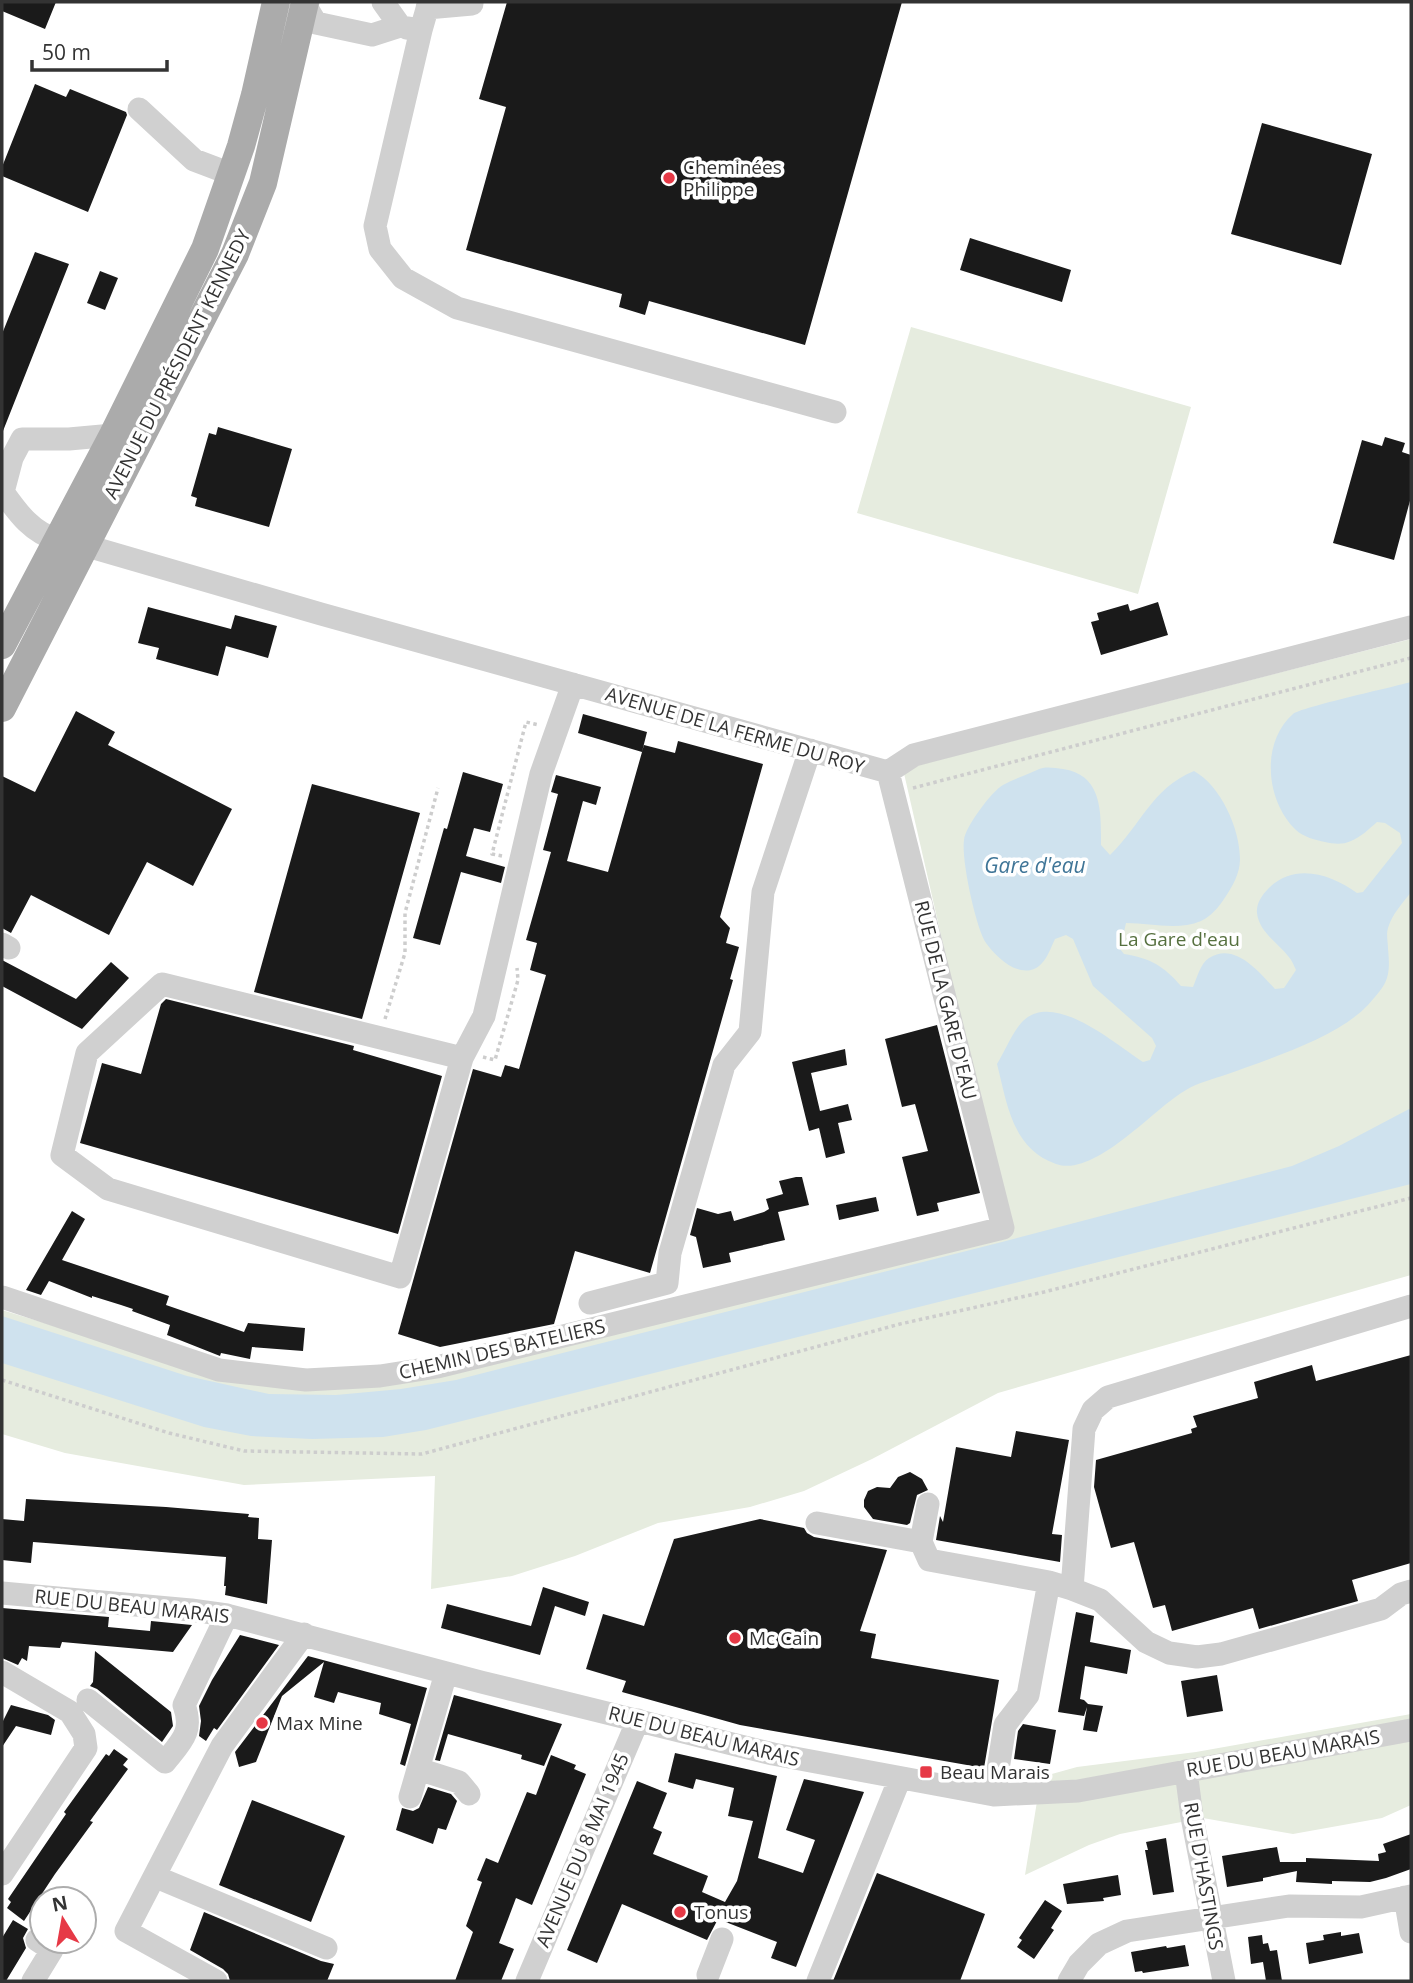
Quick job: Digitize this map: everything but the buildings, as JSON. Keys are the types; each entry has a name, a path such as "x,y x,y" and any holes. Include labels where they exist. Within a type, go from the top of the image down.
{"main road":[{"name":"AVENUE DU PRÉSIDENT KENNEDY","path":"2,645 113,435 205,249 255,95 276,2"},
{"name":"AVENUE DU PRÉSIDENT KENNEDY","path":"2,708 235,254 263,183 302,3"},
{"name":"AVENUE DE LA FERME DU ROY","path":"58,540 87,545"}],"street":[{"path":"383,2 411,28"},
{"path":"472,2 428,5 411,28 375,226 380,250 403,278 457,308 835,412"},
{"path":"302,3 316,23 372,35 411,28"},
{"path":"139,110 194,160 231,174"},
{"path":"58,540 25,522 4,492 12,458 22,439 113,435"},
{"name":"AVENUE DE LA FERME DU ROY","path":"87,545 810,750 891,783 914,755 1411,628"},
{"path":"463,1055 397,1042 162,984 87,1053 62,1155 108,1189 400,1276 463,1055 484,1016 541,774 573,684"},
{"path":"590,1303 667,1283 670,1253 724,1065 750,1032 763,892 810,750"},
{"name":"RUE DE LA GARE D'EAU","path":"891,783 1003,1228"},
{"name":"CHEMIN DES BATELIERS","path":"2,1297 219,1370 306,1380 380,1376 437,1367 1003,1228"},
{"path":"1072,1589 1084,1429 1093,1410 1108,1397 1411,1306"},
{"path":"928,1504 921,1542 929,1560 1049,1582 1072,1589 1100,1600 1146,1642 1170,1653 1197,1657 1221,1654 1381,1609 1401,1594 1411,1591"},
{"path":"817,1522 921,1542"},
{"path":"994,1795 1005,1725 1028,1695 1049,1582"},
{"name":"RUE DU BEAU MARAIS","path":"2,1593 227,1615 446,1673 773,1754 994,1795 1078,1791 1411,1730"},
{"path":"88,1700 165,1762 186,1737 189,1718 184,1706 227,1615"},
{"path":"216,1981 127,1931 222,1746 304,1634"},
{"path":"2,1672 70,1712 84,1734 86,1748 2,1874"},
{"path":"410,1797 446,1673"},
{"name":"AVENUE DU 8 MAI 1945","path":"527,1981 638,1720"},
{"path":"418,1769 459,1782 469,1794"},
{"name":"RUE D'HASTINGS","path":"1186,1771 1192,1817 1224,1981"},
{"path":"818,1981 900,1779"},
{"path":"156,1877 326,1948"},
{"path":"1069,1981 1079,1964 1099,1944 1127,1931 1289,1906 1361,1907 1408,1896 1411,1932"},
{"path":"708,1975 722,1939"},
{"path":"33,1981 49,1955"}],"path":[{"path":"891,783 1411,658"},
{"path":"522,862 492,854 526,722 558,730"},
{"path":"397,1042 385,1019 405,953 405,913 438,788"},
{"path":"463,1055 495,1060 518,980 516,958"},
{"path":"2,1380 169,1433 244,1451 422,1454 900,1324 1044,1292 1411,1198"}],"green space":[{"path":"911,327 1191,407 1138,594 857,513"},
{"name":"La Gare d'eau","path":"1411,639 1411,1275 998,1393 804,1491 750,1507 658,1523 575,1556 512,1576 431,1589 435,1476 244,1485 65,1453 2,1434 2,1310 195,1369 351,1384 1009,1233 903,769"},
{"path":"1411,1714 1411,1805 1382,1818 1293,1834 1203,1818 1120,1834 1089,1845 1025,1875 1041,1777 1077,1767 1196,1752"}],"water":[{"name":"Gare d'eau","path":"1411,682 1411,892 1395,913 1388,928 1388,974 1380,991 1355,1017 1339,1028 1281,1055 1186,1090 1124,1139 1088,1161 1071,1166 1056,1164 1041,1157 1030,1148 1014,1123 997,1064 1022,1022 1035,1014 1050,1012 1067,1015 1101,1033 1143,1062 1150,1060 1156,1046 1152,1038 1093,986 1073,939 1066,935 1055,939 1042,964 1027,970 1007,964 986,943 974,909 967,877 964,840 974,818 986,802 1003,785 1040,769 1056,768 1076,773 1093,787 1100,808 1101,845 1110,855 1167,787 1194,771 1213,787 1233,822 1240,859 1235,880 1220,905 1201,921 1183,926 1126,923 1120,949 1124,954 1156,964 1181,986 1193,987 1201,967 1209,958 1228,953 1246,961 1275,989 1284,988 1296,970 1258,920 1257,906 1268,889 1278,881 1301,873 1324,876 1357,893 1363,892 1402,843 1400,833 1385,823 1377,822 1358,837 1341,844 1318,840 1296,830 1278,804 1273,788 1271,772 1275,740 1282,726 1293,714 1300,711"},
{"path":"1411,1108 1411,1184 426,1430 383,1437 312,1439 251,1436 204,1427 2,1363 2,1316 187,1376 269,1394 336,1395 401,1389 456,1380 1292,1166 1339,1146"}],"place":[{"name":"Cheminées Philippe","path":"669,178"},
{"name":"Mc Cain","path":"735,1638"},
{"name":"Max Mine","path":"262,1723"},
{"name":"Beau Marais","path":"926,1772"},
{"name":"Tonus","path":"680,1912"}]}
